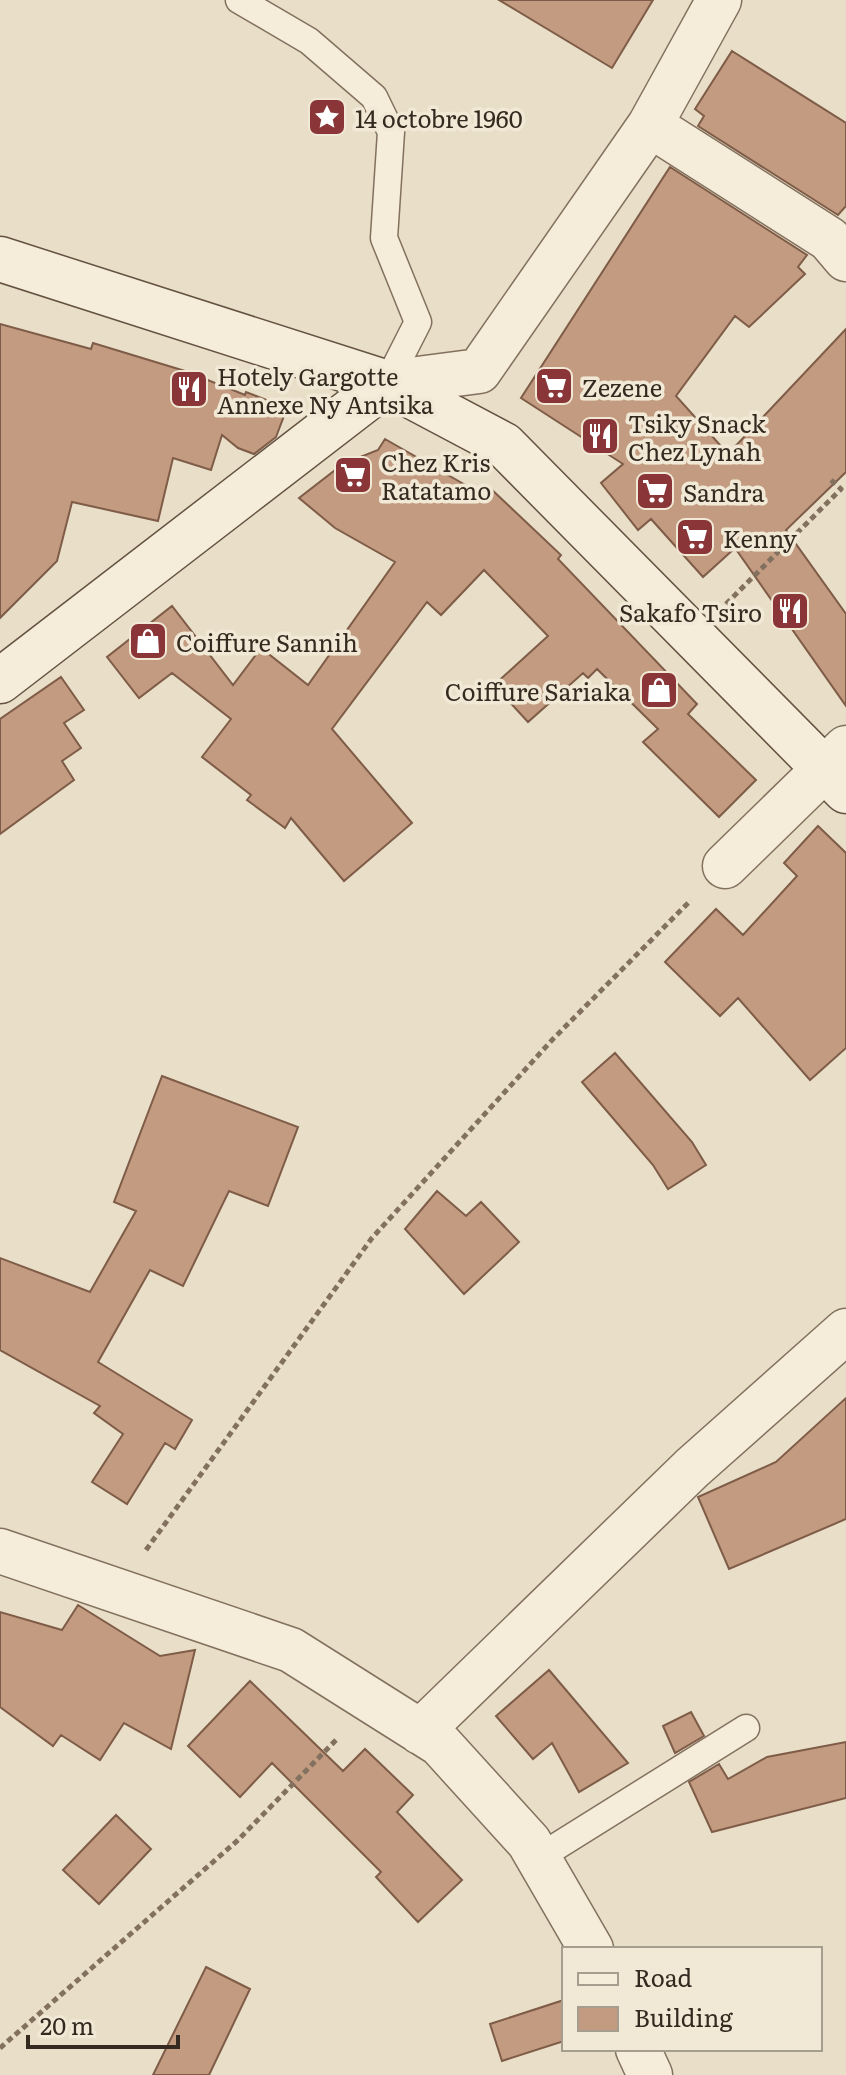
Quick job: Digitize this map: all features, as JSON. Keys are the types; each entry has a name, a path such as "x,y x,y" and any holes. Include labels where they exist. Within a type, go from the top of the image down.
{"street":[{"path":"0,681 387,383 479,371 650,125 719,0"},
{"path":"650,125 829,239 846,259"},
{"path":"0,259 387,383 504,445 694,635 839,769 725,866"},
{"path":"420,1732 692,1468 846,1331"},
{"path":"0,1551 291,1650 440,1744 529,1842 590,1947"},
{"path":"639,2051 650,2075"}],"lane":[{"path":"239,0 320,50 374,97 391,132 384,238 418,322 387,383"},
{"path":"538,1858 746,1728"}],"path":[{"path":"694,635 841,489 830,479"},
{"path":"118,1589 372,1238 553,1039 725,866"},
{"path":"0,2048 237,1841 374,1702"}],"building":[{"path":"499,0 653,0 612,68"},
{"path":"732,51 846,123 846,206 838,215 698,126 704,116 695,109"},
{"path":"670,167 807,255 798,267 805,274 749,327 735,316 676,396 728,454 846,329 846,472 786,530 846,614 846,706 735,548 703,577 651,519 638,530 601,483 623,464 521,398"},
{"path":"0,324 91,349 93,343 185,371 287,408 276,437 254,454 238,448 222,435 211,470 173,458 158,521 72,502 57,561 0,618"},
{"path":"385,439 483,495 490,488 561,555 558,559 697,704 688,714 756,780 719,817 643,742 658,729 597,669 588,678 583,673 528,722 494,685 548,636 484,570 441,615 427,602 332,729 412,823 344,881 291,818 285,828 247,800 251,795 202,757 231,719 172,673 139,698 107,657 172,606 233,685 261,648 308,685 395,562 335,528 299,498 343,464 378,450"},
{"path":"61,677 84,710 64,723 81,748 62,761 74,780 0,834 0,719"},
{"path":"818,826 846,853 846,1048 810,1080 738,998 720,1016 665,962 716,909 743,935 797,876 784,863"},
{"path":"615,1053 692,1142 706,1165 668,1189 653,1165 582,1082"},
{"path":"162,1076 298,1127 268,1206 229,1191 183,1286 150,1270 98,1362 192,1420 175,1449 165,1443 127,1504 92,1482 123,1434 94,1413 100,1406 0,1350 0,1258 90,1292 136,1211 114,1202"},
{"path":"437,1191 466,1216 481,1202 519,1242 464,1294 405,1229"},
{"path":"846,1398 846,1519 729,1569 698,1497 776,1462"},
{"path":"78,1605 160,1656 195,1650 171,1749 124,1723 100,1760 61,1735 53,1746 0,1707 0,1612 62,1630"},
{"path":"549,1670 628,1763 579,1792 552,1743 533,1759 496,1716"},
{"path":"250,1681 343,1771 365,1749 413,1795 397,1812 462,1880 418,1922 376,1877 381,1872 272,1763 240,1797 188,1746"},
{"path":"691,1712 704,1736 675,1753 663,1726"},
{"path":"846,1742 846,1798 712,1832 689,1782 719,1764 728,1779 767,1757"},
{"path":"116,1815 151,1849 99,1904 63,1870"},
{"path":"206,1967 250,1989 209,2075 153,2075"},
{"path":"562,2001 562,2042 502,2061 490,2024"}],"place":[{"name":"14 octobre 1960","path":"327,117"},
{"name":"Zezene","path":"554,386"},
{"name":"Hotely Gargotte Annexe Ny Antsika","path":"189,389"},
{"name":"Tsiky Snack Chez Lynah","path":"600,436"},
{"name":"Chez Kris Ratatamo","path":"353,475"},
{"name":"Sandra","path":"655,491"},
{"name":"Kenny","path":"695,537"},
{"name":"Sakafo Tsiro","path":"790,611"},
{"name":"Coiffure Sannih","path":"148,641"},
{"name":"Coiffure Sariaka","path":"659,690"}]}
